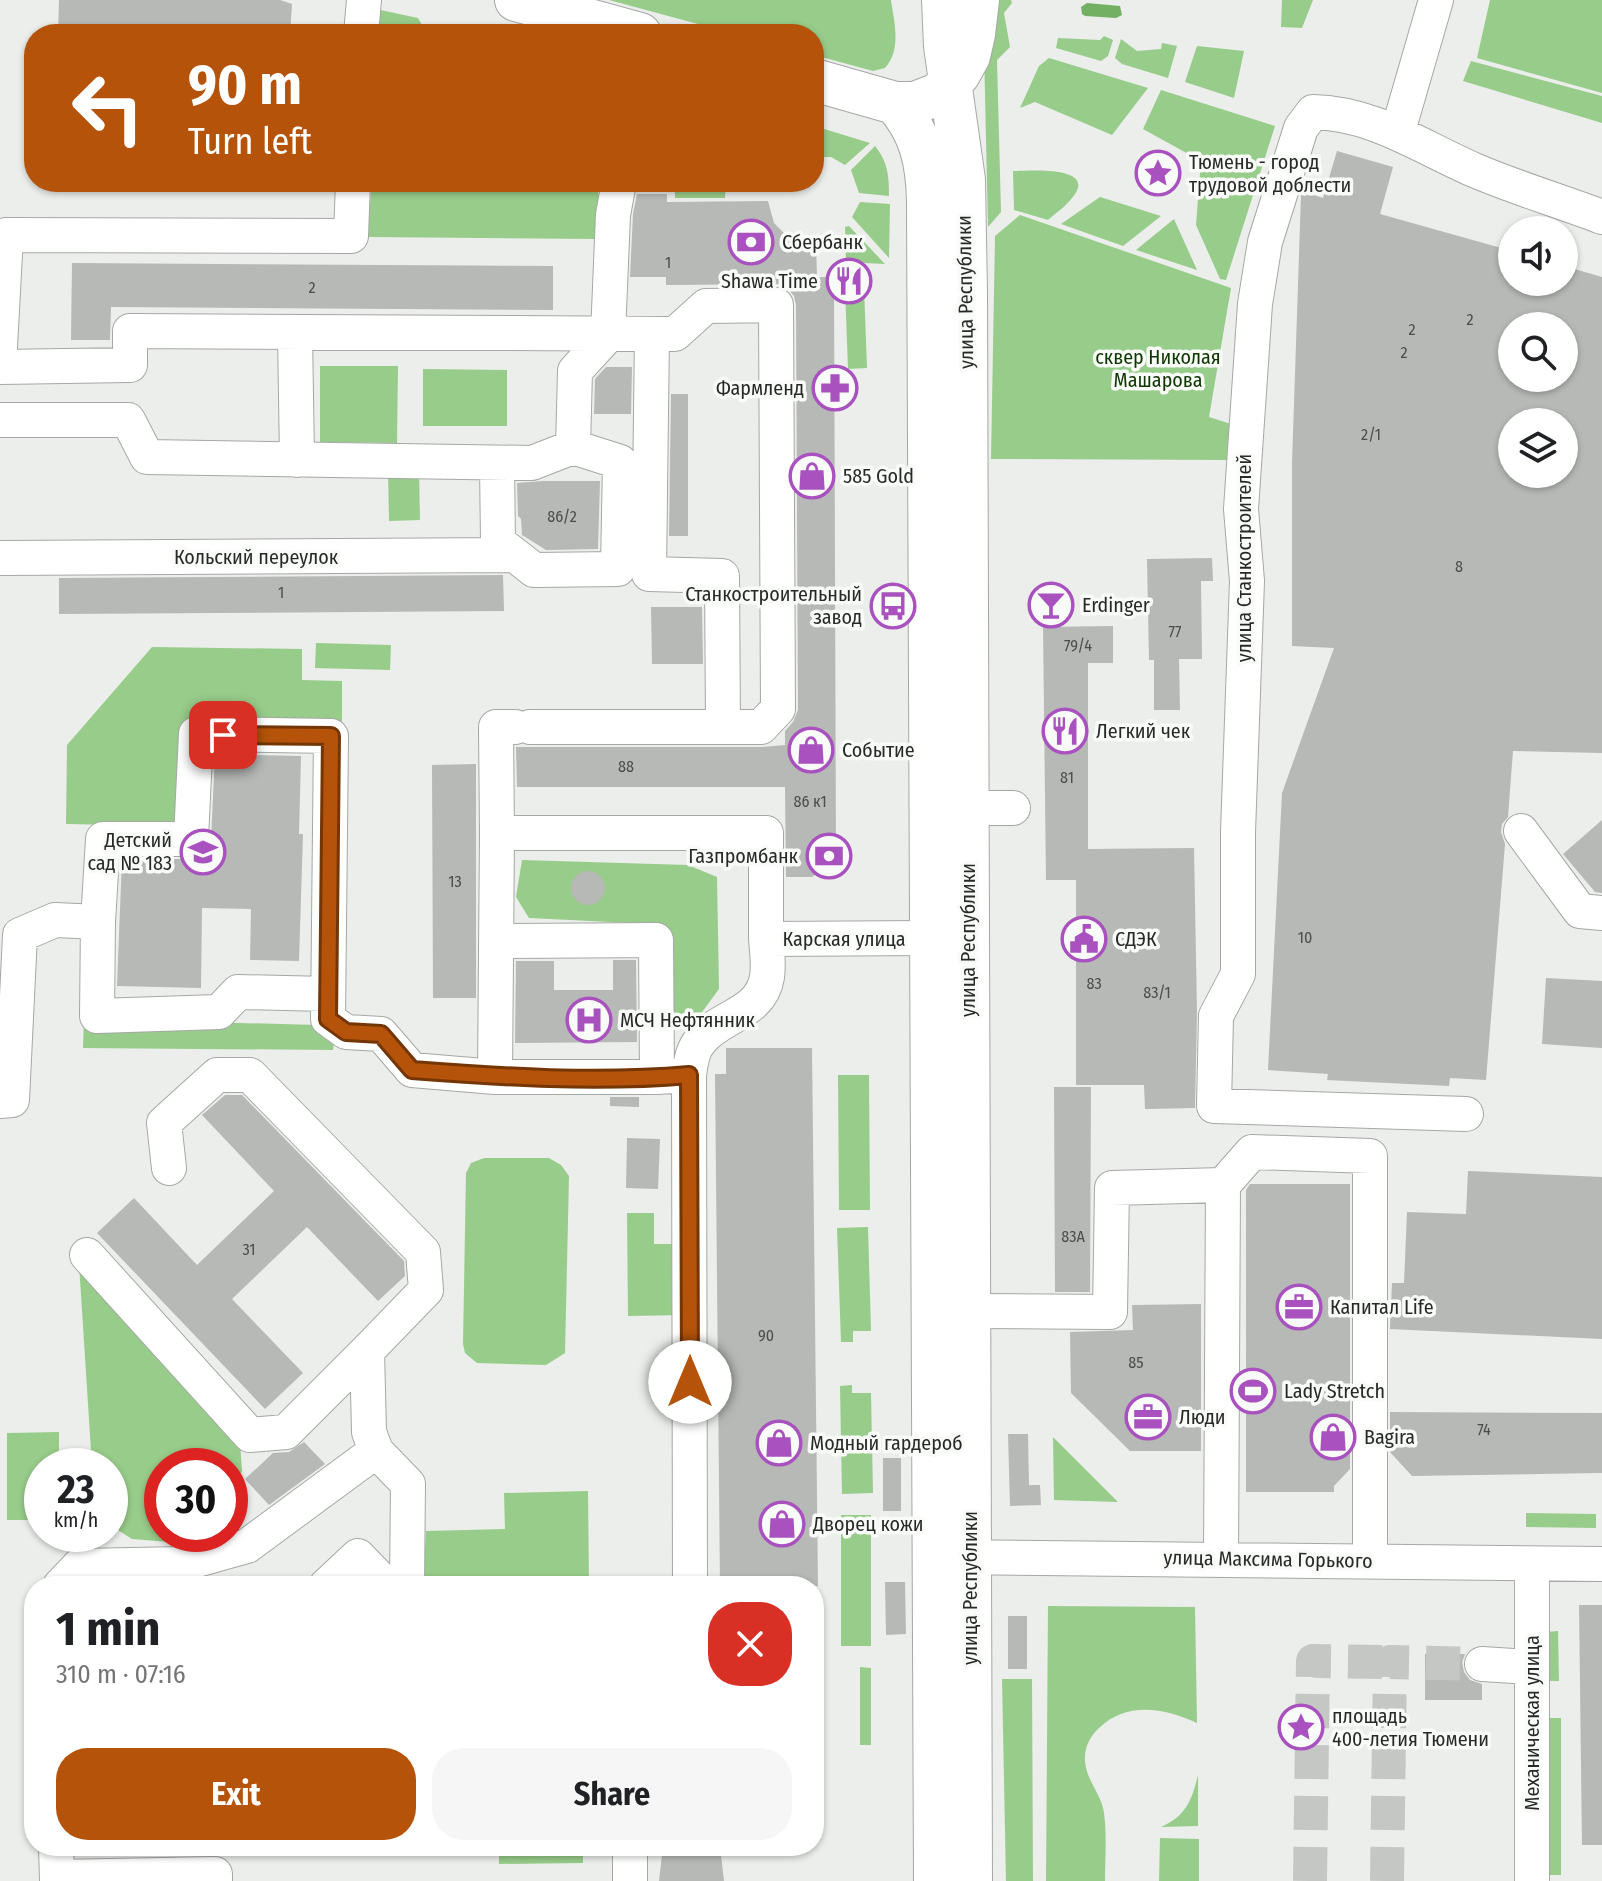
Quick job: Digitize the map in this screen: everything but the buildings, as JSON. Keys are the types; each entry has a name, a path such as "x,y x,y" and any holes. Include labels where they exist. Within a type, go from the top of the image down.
{"main road":[{"path":"516,0 603,24"},
{"path":"921,0 929,62 949,84"},
{"name":"улица Республики","path":"935,1881 952,1557 970,1311 964,180 949,84 943,0"},
{"path":"824,83 895,103 926,100 938,94 969,56 978,0"},
{"name":"улица Республики","path":"895,103 916,132 927,172 931,938 952,1557 971,1881"}],"street":[{"path":"362,24 364,0"},
{"path":"1436,0 1398,131 1474,170 1602,217"},
{"name":"улица Станкостроителей","path":"1398,131 1338,112 1313,112 1301,128 1269,229 1255,304 1241,509 1247,581 1238,832 1238,974 1216,1016 1214,1106 1466,1114"},
{"path":"0,347 6,235 351,236 353,192"},
{"path":"573,447 575,371 608,335 613,215 617,192"},
{"path":"495,1077 496,727 761,727 778,709 776,305 706,306 675,334 130,331 128,420 147,457 497,464 532,463 573,447 620,462 618,569 534,570 512,555 498,542 497,464"},
{"path":"295,333 297,460"},
{"path":"652,334 649,574 722,576 723,727"},
{"path":"0,367 130,365"},
{"path":"0,420 128,420"},
{"name":"Кольский переулок","path":"0,558 512,555"},
{"path":"327,994 238,992 219,1012 97,1016 103,839 191,839 196,734 331,736 328,1019 346,1032 381,1034 412,1070 495,1077 673,1076 656,940 496,941"},
{"path":"968,808 1013,808"},
{"path":"1521,831 1580,911 1602,913"},
{"path":"497,833 766,833 766,939"},
{"path":"0,1101 12,1100 20,935 55,920 98,922"},
{"name":"Карская улица","path":"690,1576 673,1076 702,1037 744,1012 758,998 767,978 766,939 931,938"},
{"path":"87,1255 250,1435 286,1432 426,1290 423,1252 250,1075 217,1075 164,1123 169,1168"},
{"path":"1221,1558 1223,1185 1252,1152 1370,1156 1370,1561"},
{"path":"970,1311 1110,1312 1112,1188 1223,1185"},
{"path":"367,1351 369,1432 376,1451 408,1484 407,1576"},
{"path":"70,1576 184,1575 247,1546 376,1451"},
{"path":"337,1576 358,1556 377,1576"},
{"name":"улица Максима Горького","path":"952,1557 1602,1564"},
{"name":"Механическая улица","path":"1532,1564 1532,1881"},
{"path":"1482,1664 1531,1667"},
{"path":"630,1856 630,1881"},
{"path":"57,1868 215,1874 215,1881"}],"green space":[{"path":"609,0 891,0 895,44 885,68 873,71 824,58 824,24 698,24"},
{"path":"990,0 1011,0 1012,3 1004,13 1010,47 997,60 1001,212 988,227 984,50"},
{"path":"1282,0 1313,0 1302,28 1281,27"},
{"path":"1490,0 1602,0 1602,93 1477,58"},
{"path":"371,8 418,18 421,24 373,24 370,20"},
{"path":"1104,36 1113,40 1108,56 1101,61 1056,48 1058,38 1100,40"},
{"path":"1121,39 1137,51 1161,49 1162,43 1177,46 1168,78 1122,64 1115,58"},
{"path":"1197,46 1244,51 1234,98 1185,82"},
{"path":"1049,58 1148,88 1112,135 1035,102 1020,108 1039,66"},
{"path":"1471,61 1602,96 1602,123 1463,81"},
{"path":"1161,90 1275,126 1226,280 1220,279 1196,225 1201,161 1143,129"},
{"path":"824,129 870,143 845,165 831,157 824,157"},
{"path":"875,146 887,170 889,196 859,193 851,170"},
{"path":"1013,171 1058,172 1077,180 1078,187 1070,201 1048,220 1014,210"},
{"path":"371,192 598,192 598,239 367,237"},
{"path":"675,192 725,192 725,198 675,198"},
{"path":"1100,197 1161,216 1123,246 1061,224"},
{"path":"860,202 890,204 889,258 852,217"},
{"name":"сквер Николая Машарова","path":"1020,215 1231,288 1209,417 1231,424 1227,460 991,459 995,236"},
{"path":"1174,219 1197,270 1136,250"},
{"path":"849,226 885,264 846,262 845,227"},
{"path":"864,287 867,368 848,369 845,288"},
{"path":"320,366 398,366 397,443 320,442"},
{"path":"423,369 507,370 507,426 423,426"},
{"path":"419,470 420,520 389,521 388,471"},
{"path":"316,643 391,645 390,670 315,668"},
{"path":"152,647 302,649 302,680 342,681 342,725 182,724 181,826 66,824 67,745"},
{"path":"522,860 688,865 717,877 719,989 691,1027 664,1021 664,944 631,923 529,918 516,897"},
{"path":"84,1019 318,1025 335,1034 333,1050 83,1048"},
{"path":"838,1075 869,1075 870,1210 839,1210"},
{"path":"484,1158 549,1158 561,1165 569,1176 565,1353 546,1365 477,1363 465,1353 466,1173 471,1163"},
{"path":"627,1213 654,1213 654,1244 685,1244 686,1315 628,1316"},
{"path":"868,1227 871,1331 853,1331 853,1342 841,1342 837,1228"},
{"path":"79,1264 240,1442 240,1448 144,1448 144,1540 128,1536 128,1448 91,1448"},
{"path":"852,1385 852,1393 871,1393 873,1493 842,1494 840,1386"},
{"path":"59,1432 59,1448 24,1448 24,1520 7,1520 7,1433"},
{"path":"1053,1437 1118,1502 1054,1500"},
{"path":"588,1491 589,1576 424,1576 426,1531 505,1529 504,1493"},
{"path":"1526,1513 1596,1514 1596,1528 1526,1527"},
{"path":"841,1515 871,1515 871,1646 841,1646"},
{"path":"1048,1606 1195,1607 1197,1723 1159,1711 1134,1711 1110,1719 1096,1731 1087,1747 1086,1768 1104,1813 1105,1881 1046,1881"},
{"path":"1558,1631 1559,1681 1547,1681 1546,1632"},
{"path":"860,1667 871,1668 871,1745 860,1745"},
{"path":"1002,1679 1032,1679 1033,1881 1006,1881"},
{"path":"1549,1718 1561,1718 1561,1875 1549,1875"},
{"path":"1198,1775 1198,1826 1161,1827 1170,1823 1187,1806"},
{"path":"1160,1838 1199,1839 1199,1881 1159,1881"},
{"path":"499,1856 583,1856 583,1863 499,1864"}],"shaded area":[{"path":"1087,3 1120,6 1122,15 1116,18 1085,16 1081,7"}],"tunnel":[{"path":"1310,1881 1313,1661 1390,1662"},
{"path":"1387,1881 1390,1662 1482,1664"}],"place":[{"name":"Тюмень - город трудовой доблести","path":"1158,173"},
{"name":"Сбербанк","path":"751,242"},
{"name":"Shawa Time","path":"849,281"},
{"name":"Фармленд","path":"835,388"},
{"name":"585 Gold","path":"812,476"},
{"name":"Erdinger","path":"1051,605"},
{"name":"Станкостроительный завод","path":"893,606"},
{"name":"Легкий чек","path":"1065,731"},
{"name":"Событие","path":"811,750"},
{"name":"Детский сад № 183","path":"203,852"},
{"name":"Газпромбанк","path":"829,856"},
{"name":"СДЭК","path":"1084,939"},
{"name":"МСЧ Нефтянник","path":"589,1020"},
{"name":"Капитал Life","path":"1299,1307"},
{"name":"Lady Stretch","path":"1253,1391"},
{"name":"Люди","path":"1148,1417"},
{"name":"Bagira","path":"1333,1437"},
{"name":"Модный гардероб","path":"779,1443"},
{"name":"Дворец кожи","path":"782,1524"},
{"name":"площадь 400-летия Тюмени","path":"1301,1727"}],"route":[{"path":"223,735 331,736 328,1019 346,1032 381,1034 412,1070 495,1077 689,1075 690,1382"}]}
